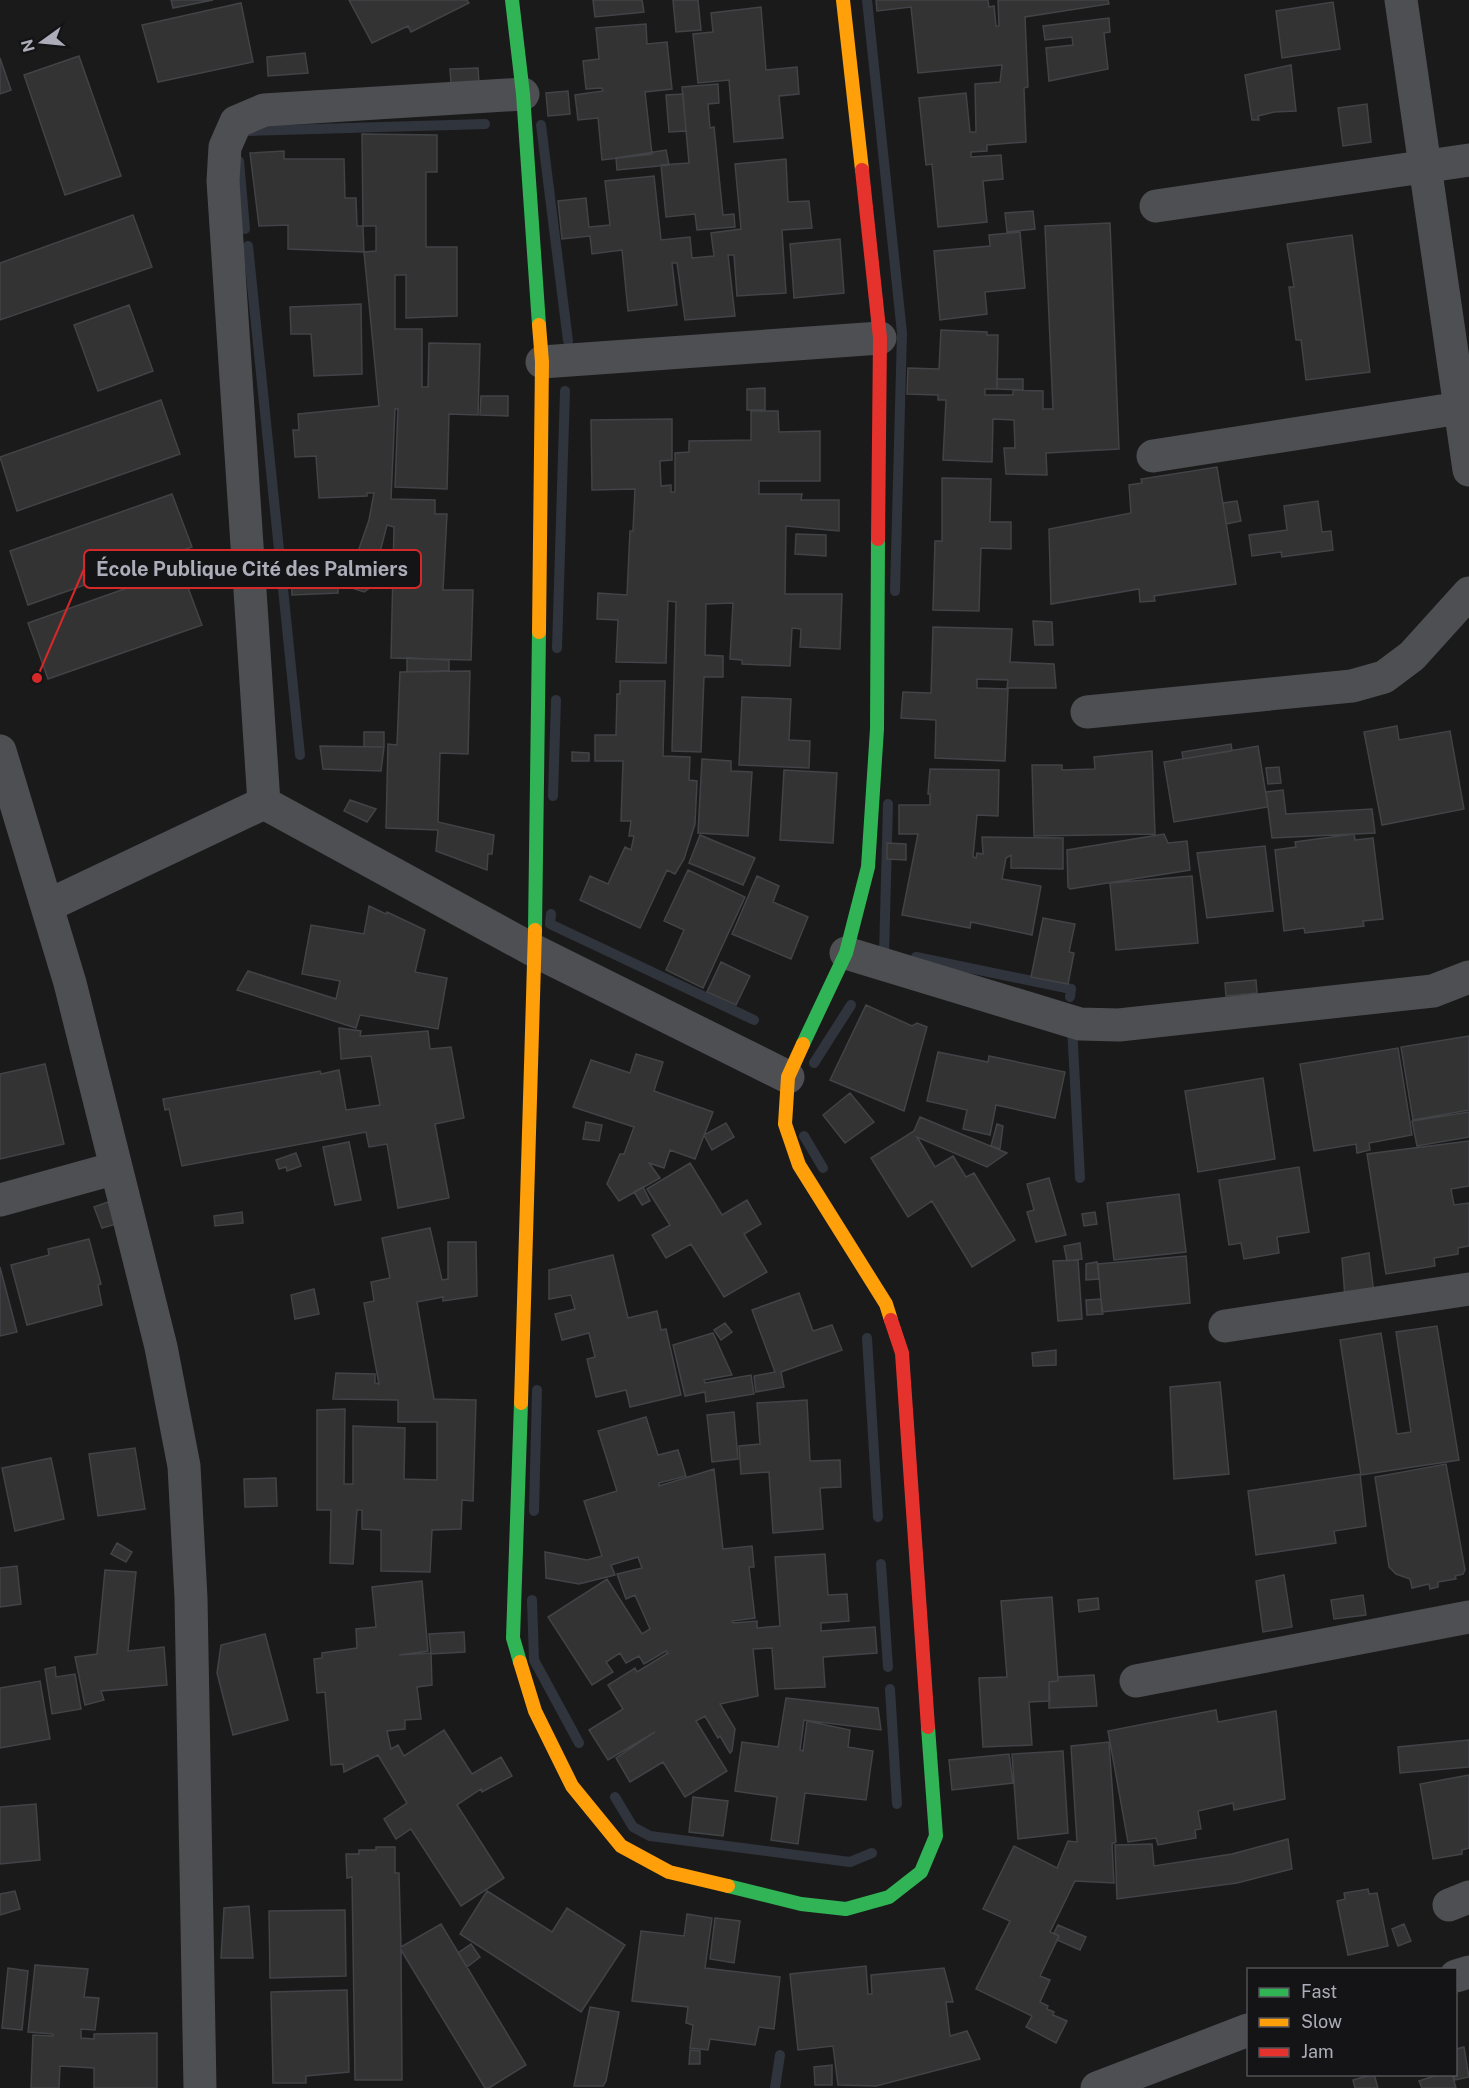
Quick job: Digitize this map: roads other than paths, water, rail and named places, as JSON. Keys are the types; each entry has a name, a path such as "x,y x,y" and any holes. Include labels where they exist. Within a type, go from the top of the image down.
{"street":[{"path":"512,0 523,94 542,362 535,951 513,1638 535,1711 572,1786 621,1846 669,1872 801,1904 846,1909 889,1896 921,1872 936,1836 936,1824 902,1353 886,1304 799,1165 785,1124 788,1077 846,953 868,867 877,729 880,338 843,0"},
{"path":"1401,0 1469,470"},
{"path":"264,802 223,181 225,147 236,122 264,110 523,94"},
{"path":"1156,206 1469,160"},
{"path":"542,362 880,338"},
{"path":"1153,456 1460,408"},
{"path":"1087,712 1352,686 1383,677 1412,656 1469,593"},
{"path":"0,751 70,983 160,1347 184,1466 191,1598 200,2088"},
{"path":"47,906 264,802"},
{"path":"264,802 535,951 788,1077"},
{"path":"846,953 1044,1014 1090,1024 1119,1025 1433,991 1469,977"},
{"path":"0,1200 116,1168"},
{"path":"1225,1326 1469,1289"},
{"path":"1136,1681 1469,1617"},
{"path":"1096,2088 1247,2030"}],"waterway":[{"path":"867,0 902,333 895,591"},
{"path":"249,131 485,124"},
{"path":"541,125 568,341"},
{"path":"239,161 245,229"},
{"path":"248,246 300,755"},
{"path":"557,648 565,391"},
{"path":"553,796 556,700"},
{"path":"884,954 888,804"},
{"path":"551,914 550,924 754,1020"},
{"path":"916,957 1071,989 1070,997"},
{"path":"814,1063 851,1005"},
{"path":"1072,1026 1080,1178"},
{"path":"804,1136 823,1168"},
{"path":"867,1338 878,1517"},
{"path":"534,1511 537,1390"},
{"path":"881,1564 888,1667"},
{"path":"532,1600 534,1660 579,1743"},
{"path":"890,1689 897,1804"},
{"path":"615,1797 633,1827 650,1836 850,1862 872,1853"},
{"path":"775,2088 780,2055"}],"place":[{"name":"École Publique Cité des Palmiers","path":"37,678"}]}
